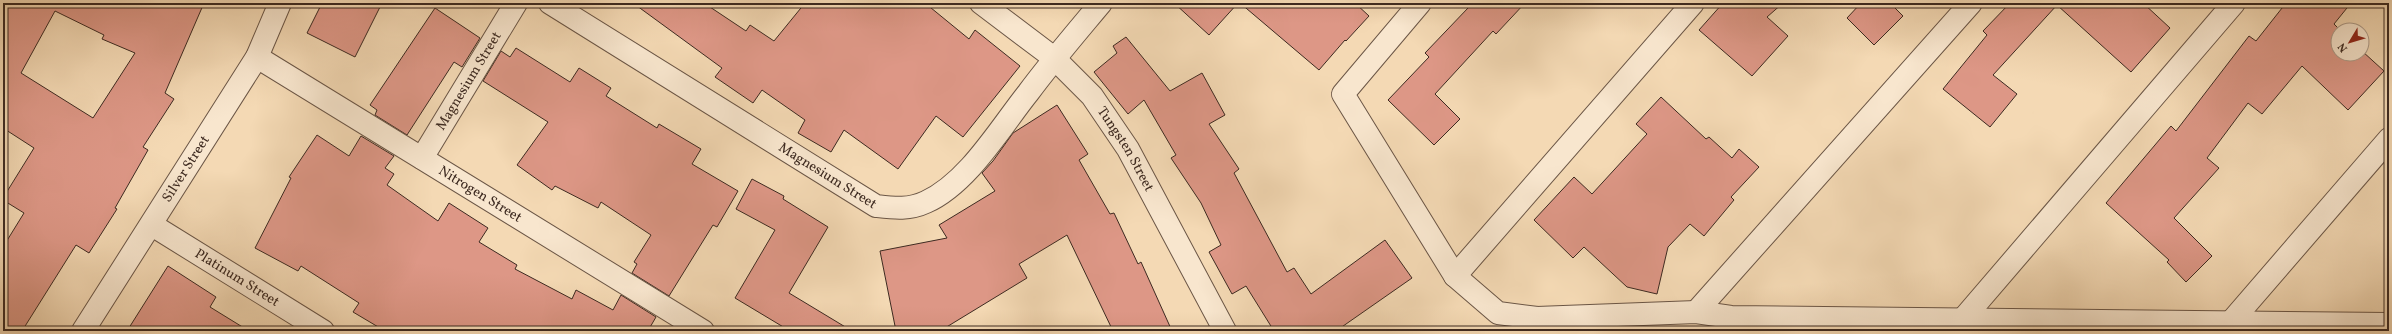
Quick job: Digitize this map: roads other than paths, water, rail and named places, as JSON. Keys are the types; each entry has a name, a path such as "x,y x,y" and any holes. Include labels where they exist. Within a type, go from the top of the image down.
{"street":[{"name":"Silver Street","path":"83,331 152,225 257,56 280,3"},
{"name":"Magnesium Street","path":"422,158 516,3"},
{"name":"Magnesium Street","path":"550,3 876,206 901,210 926,202 948,188 970,167 1054,58 1101,3"},
{"name":"Tungsten Street","path":"981,3 1054,58 1092,96 1128,149 1225,331"},
{"path":"1420,3 1343,94 1455,276 1498,313 1537,318 1696,312 1731,317 2389,324"},
{"path":"1455,276 1693,3"},
{"path":"1696,312 1971,3"},
{"path":"1964,319 2234,3"},
{"name":"Nitrogen Street","path":"257,56 703,331"},
{"path":"2230,323 2389,139"},
{"name":"Platinum Street","path":"152,225 323,331"}]}
